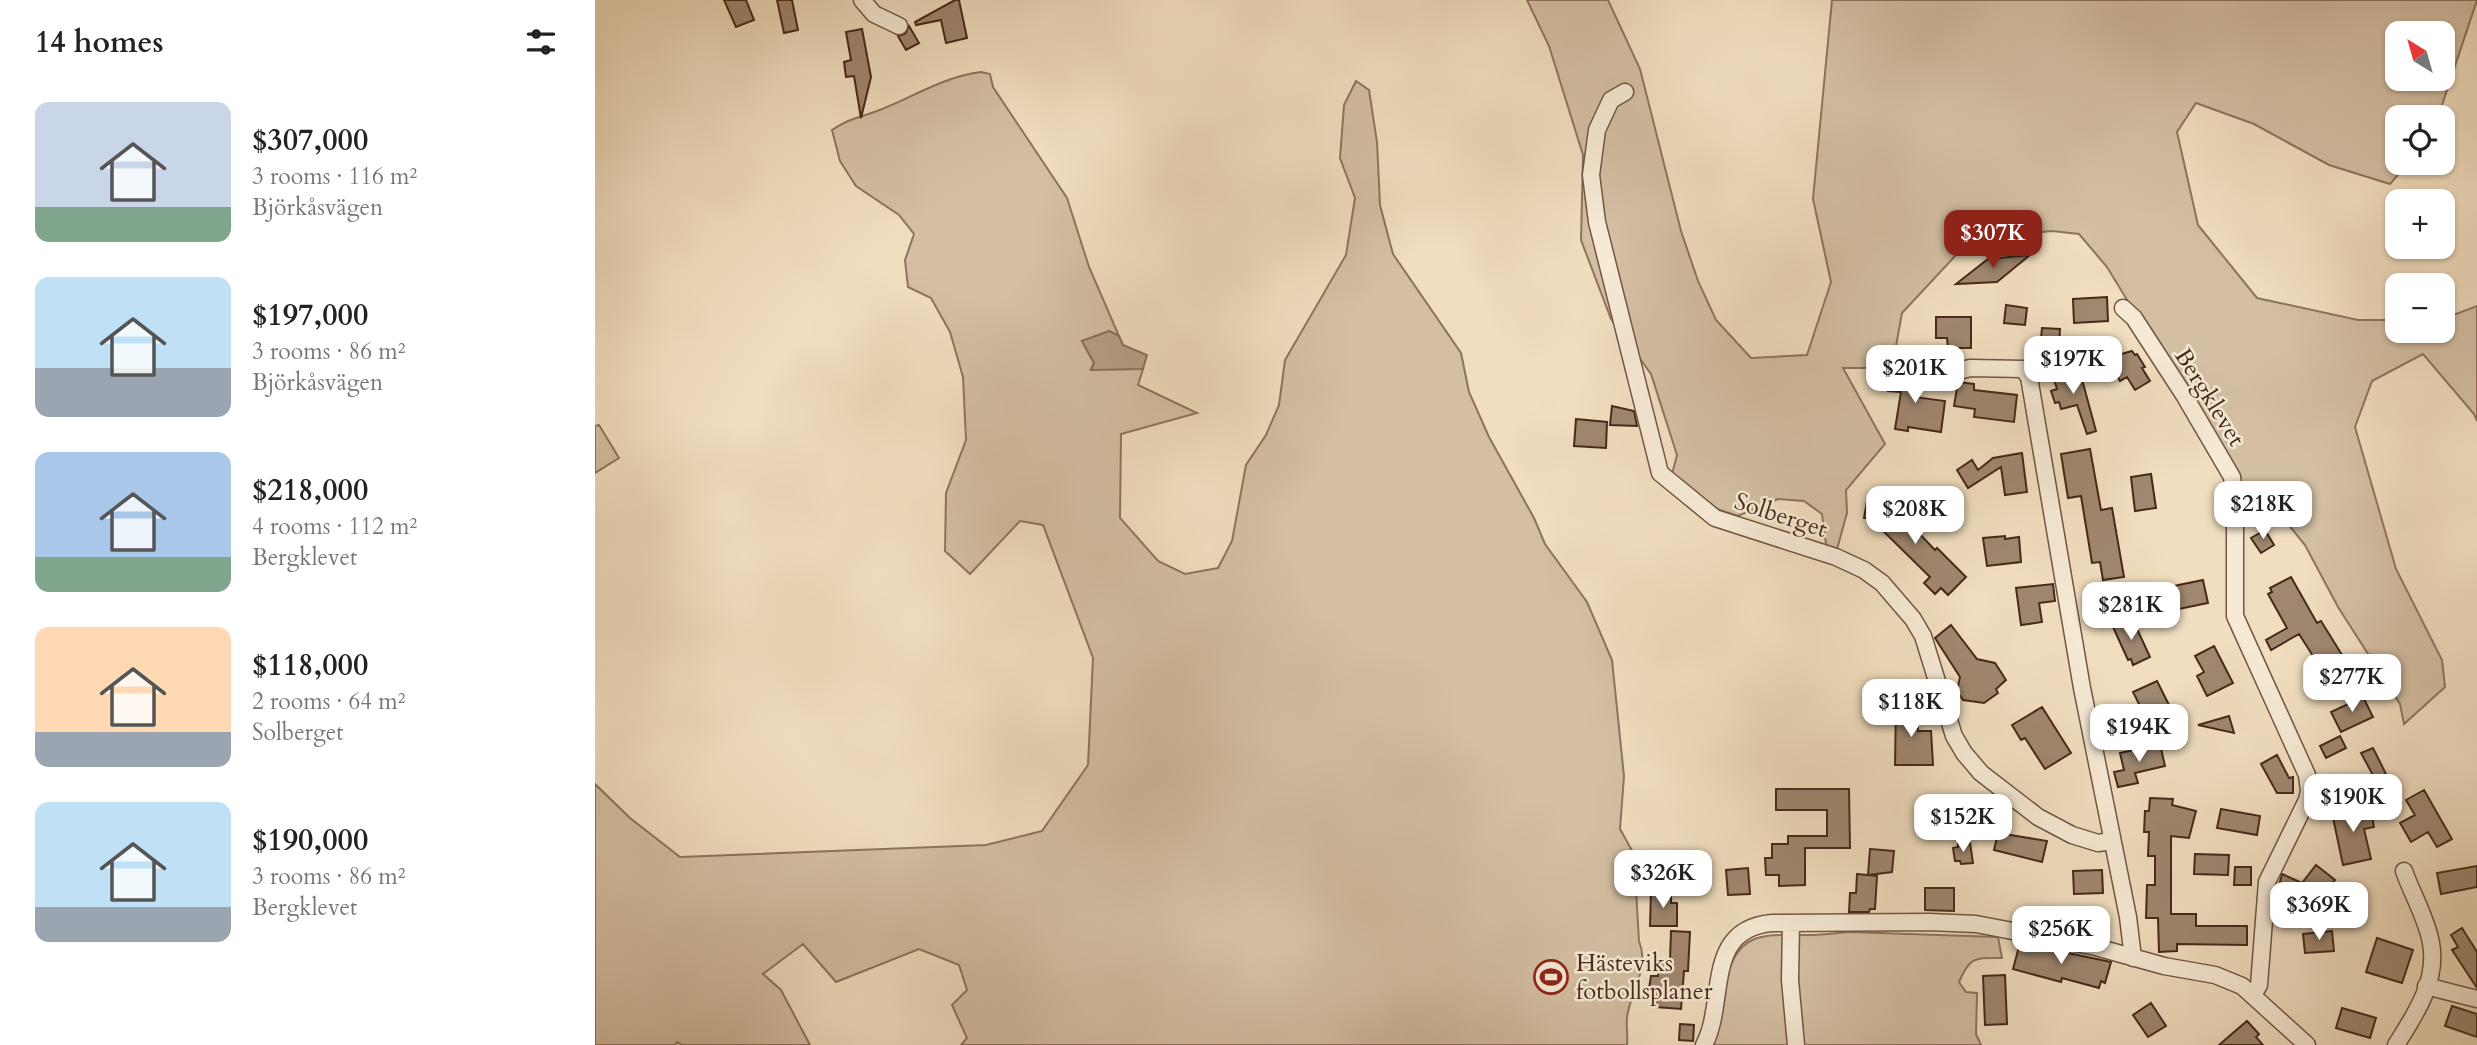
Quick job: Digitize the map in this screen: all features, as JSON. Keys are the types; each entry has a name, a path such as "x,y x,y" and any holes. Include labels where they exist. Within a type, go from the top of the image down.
{"street":[{"path":"862,0 874,14 899,26"},
{"name":"Solberget","path":"1625,92 1611,100 1597,130 1591,175 1597,222 1633,362 1653,455 1660,473 1715,518 1836,557 1864,570 1882,583 1902,604 1923,636 1954,736 1964,753 1982,773 2038,817 2072,835 2098,844 2111,841"},
{"name":"Bergklevet","path":"2123,308 2134,318 2184,395 2232,477 2235,502 2235,615 2307,775 2307,800 2267,882 2259,985 2253,995"},
{"path":"1955,372 1970,368 2023,369 2029,377 2111,841 2128,916 2133,958"},
{"path":"2396,1045 2422,1003 2432,958 2431,943 2404,871"},
{"path":"1704,1045 1715,1011 1718,979 1724,955 1734,939 1758,924 1929,922 1976,925 2049,937 2215,975 2242,986 2303,1044"},
{"path":"1791,923 1790,980 1796,1045"},
{"path":"2426,986 2477,999"}],"shaded area":[{"path":"1527,0 1608,0 1640,69 1681,231 1698,281 1716,320 1751,358 1807,355 1831,282 1813,199 1832,0 2477,0 2455,66 2455,21 2385,21 2385,91 2447,91 2442,105 2385,105 2385,175 2398,175 2390,184 2329,165 2254,124 2196,103 2177,132 2198,225 2257,298 2358,320 2385,320 2385,343 2455,343 2455,314 2477,306 2477,421 2423,354 2372,381 2355,427 2396,569 2442,660 2445,687 2404,724 2400,704 2338,607 2305,545 2270,502 2238,482 2107,267 2079,234 2052,231 1971,239 1902,313 1892,368 1843,368 1885,444 1846,490 1847,513 1836,553 1826,544 1822,514 1804,501 1778,499 1738,516 1714,508 1671,478 1677,455 1651,374 1611,319 1581,240 1583,155 1549,46"},
{"path":"981,72 990,74 993,87 1067,198 1089,267 1119,336 1109,331 1082,341 1094,363 1091,369 1143,369 1138,385 1197,413 1121,434 1120,518 1158,561 1185,574 1218,568 1232,541 1246,465 1266,435 1279,405 1285,360 1346,255 1355,198 1340,158 1344,105 1356,81 1369,90 1377,142 1380,205 1393,254 1461,353 1469,392 1489,437 1534,518 1545,544 1587,602 1612,660 1624,776 1620,829 1634,854 1639,941 1642,951 1641,970 1627,1017 1627,1045 961,1045 967,1038 952,1005 967,990 959,965 919,949 836,982 803,944 763,974 781,990 810,1045 682,1045 677,1042 675,1045 595,1045 595,784 630,818 680,857 986,845 1042,831 1088,765 1093,658 1043,525 1020,521 970,574 945,551 946,493 966,440 963,377 950,332 931,298 908,287 905,260 914,234 899,215 856,186 840,161 832,130 849,120 941,83"},
{"path":"1109,331 1119,336 1123,345 1147,355 1143,369 1091,370 1094,363 1082,341"},
{"path":"599,425 619,458 595,473 595,426"},
{"path":"1849,932 1998,937 2002,958 1975,960 1967,967 1959,982 1966,992 1977,993 1976,1034 1981,1045 1713,1045 1731,963 1747,943 1768,936"}],"building":[{"path":"724,0 746,0 754,20 736,27"},
{"path":"777,0 792,0 798,30 784,33"},
{"path":"959,0 967,38 946,43 941,20 916,25 915,22"},
{"path":"909,26 919,43 906,50 898,36 905,34"},
{"path":"862,29 871,77 861,118 854,76 846,77 844,62 851,60 846,32"},
{"path":"2030,255 1997,282 1956,284 1988,259"},
{"path":"2107,297 2108,321 2074,323 2073,299"},
{"path":"2006,305 2027,308 2025,325 2004,323"},
{"path":"1936,317 1971,317 1971,348 1948,348 1947,338 1936,338"},
{"path":"2042,328 2060,329 2059,349 2040,349"},
{"path":"2132,351 2145,367 2142,368 2150,381 2135,390 2127,377 2120,381 2113,368 2119,365 2114,356"},
{"path":"2070,368 2072,375 2080,372 2096,431 2087,434 2077,405 2061,409 2059,402 2055,403 2051,391 2057,389 2052,373"},
{"path":"1889,372 1916,374 1914,397 1945,401 1941,432 1908,427 1908,431 1895,429 1901,392 1888,391"},
{"path":"1958,382 1974,384 1974,390 2017,395 2014,422 1974,417 1975,409 1954,406"},
{"path":"1612,406 1634,411 1637,426 1610,425"},
{"path":"1576,419 1607,422 1606,448 1574,446"},
{"path":"2090,449 2101,510 2112,508 2124,577 2103,580 2100,562 2092,563 2081,496 2068,498 2061,454"},
{"path":"2022,453 2027,492 2005,495 2001,467 1968,488 1957,470 1972,460 1978,470 1993,458"},
{"path":"2151,474 2156,508 2135,511 2131,477"},
{"path":"1868,496 1887,500 1935,550 1937,548 1966,577 1948,595 1941,588 1935,594 1924,583 1930,577 1871,519 1864,518"},
{"path":"2265,530 2274,545 2261,553 2251,538"},
{"path":"2005,536 2005,539 2019,537 2021,562 1987,566 1983,538"},
{"path":"2291,577 2317,623 2321,621 2355,676 2334,689 2299,634 2271,650 2266,640 2287,628 2268,594 2272,592 2270,588"},
{"path":"2203,580 2208,603 2164,612 2159,589"},
{"path":"2053,584 2055,601 2039,603 2042,622 2021,625 2016,588"},
{"path":"2132,618 2150,657 2133,665 2113,627"},
{"path":"1951,625 1977,659 1995,663 2006,680 1996,689 1998,693 1984,703 1963,700 1957,691 1960,677 1935,638"},
{"path":"2214,646 2233,683 2207,696 2197,676 2204,672 2195,656"},
{"path":"2157,681 2173,713 2149,724 2133,692"},
{"path":"2363,697 2373,717 2341,732 2331,712"},
{"path":"1917,704 1918,731 1931,731 1933,765 1895,765 1896,705"},
{"path":"2042,707 2071,753 2045,769 2025,738 2021,740 2012,725"},
{"path":"2229,716 2234,733 2198,725"},
{"path":"2340,736 2346,748 2326,758 2320,746"},
{"path":"2160,744 2165,766 2135,773 2138,783 2118,787 2114,772 2124,770 2120,753"},
{"path":"2373,748 2386,774 2375,779 2361,753"},
{"path":"2277,755 2289,778 2293,777 2293,793 2277,793 2261,764"},
{"path":"1776,789 1849,789 1850,848 1805,848 1805,885 1779,886 1779,875 1766,875 1765,858 1772,858 1772,844 1788,844 1788,836 1827,836 1827,810 1776,810"},
{"path":"2424,790 2452,839 2437,847 2428,832 2411,842 2400,823 2415,815 2406,800"},
{"path":"2150,798 2173,799 2172,805 2196,811 2189,838 2171,836 2171,914 2196,914 2196,926 2247,926 2247,945 2177,944 2177,951 2159,952 2158,918 2146,918 2147,885 2155,885 2155,856 2148,856 2149,832 2144,832 2145,811 2149,811"},
{"path":"2370,805 2374,827 2364,829 2371,859 2343,865 2332,813"},
{"path":"2221,809 2260,816 2257,835 2217,828"},
{"path":"1998,833 2047,841 2042,862 1994,850"},
{"path":"1970,843 1973,863 1961,864 1960,861 1955,861 1953,848 1958,847 1958,844"},
{"path":"1870,849 1894,851 1892,872 1868,875"},
{"path":"2195,854 2229,855 2228,875 2194,874"},
{"path":"2316,865 2335,880 2326,891 2330,895 2314,914 2289,894 2287,898 2277,894 2282,874 2302,883"},
{"path":"2477,866 2477,887 2441,894 2437,873"},
{"path":"2235,867 2251,867 2251,885 2234,885"},
{"path":"1748,868 1750,894 1728,895 1726,870"},
{"path":"2102,870 2103,893 2074,894 2073,871"},
{"path":"1857,874 1877,876 1875,909 1870,909 1869,912 1849,912 1850,893 1856,893"},
{"path":"1925,888 1954,888 1954,911 1925,910"},
{"path":"1651,891 1671,892 1671,903 1677,903 1677,926 1650,926"},
{"path":"2462,928 2477,952 2477,988 2452,950 2458,947 2451,935"},
{"path":"1671,931 1690,932 1688,971 1684,971 1681,1009 1656,1007 1658,989 1649,988 1651,976 1658,976 1660,959 1670,960"},
{"path":"2332,931 2334,951 2305,953 2303,934"},
{"path":"2377,938 2413,950 2402,983 2366,972"},
{"path":"2020,943 2111,962 2105,983 2101,981 2099,988 2062,978 2061,982 2013,969"},
{"path":"2005,975 2007,1024 1985,1025 1983,976"},
{"path":"2151,1003 2166,1026 2148,1037 2133,1015"},
{"path":"2452,1006 2477,1014 2477,1037 2445,1026"},
{"path":"2342,1008 2376,1018 2370,1038 2336,1028"},
{"path":"2247,1021 2259,1034 2256,1037 2263,1045 2219,1045"},
{"path":"1680,1024 1694,1025 1693,1041 1679,1040"}],"place":[{"name":"Hästeviks fotbollsplaner","path":"1551,977"}]}
